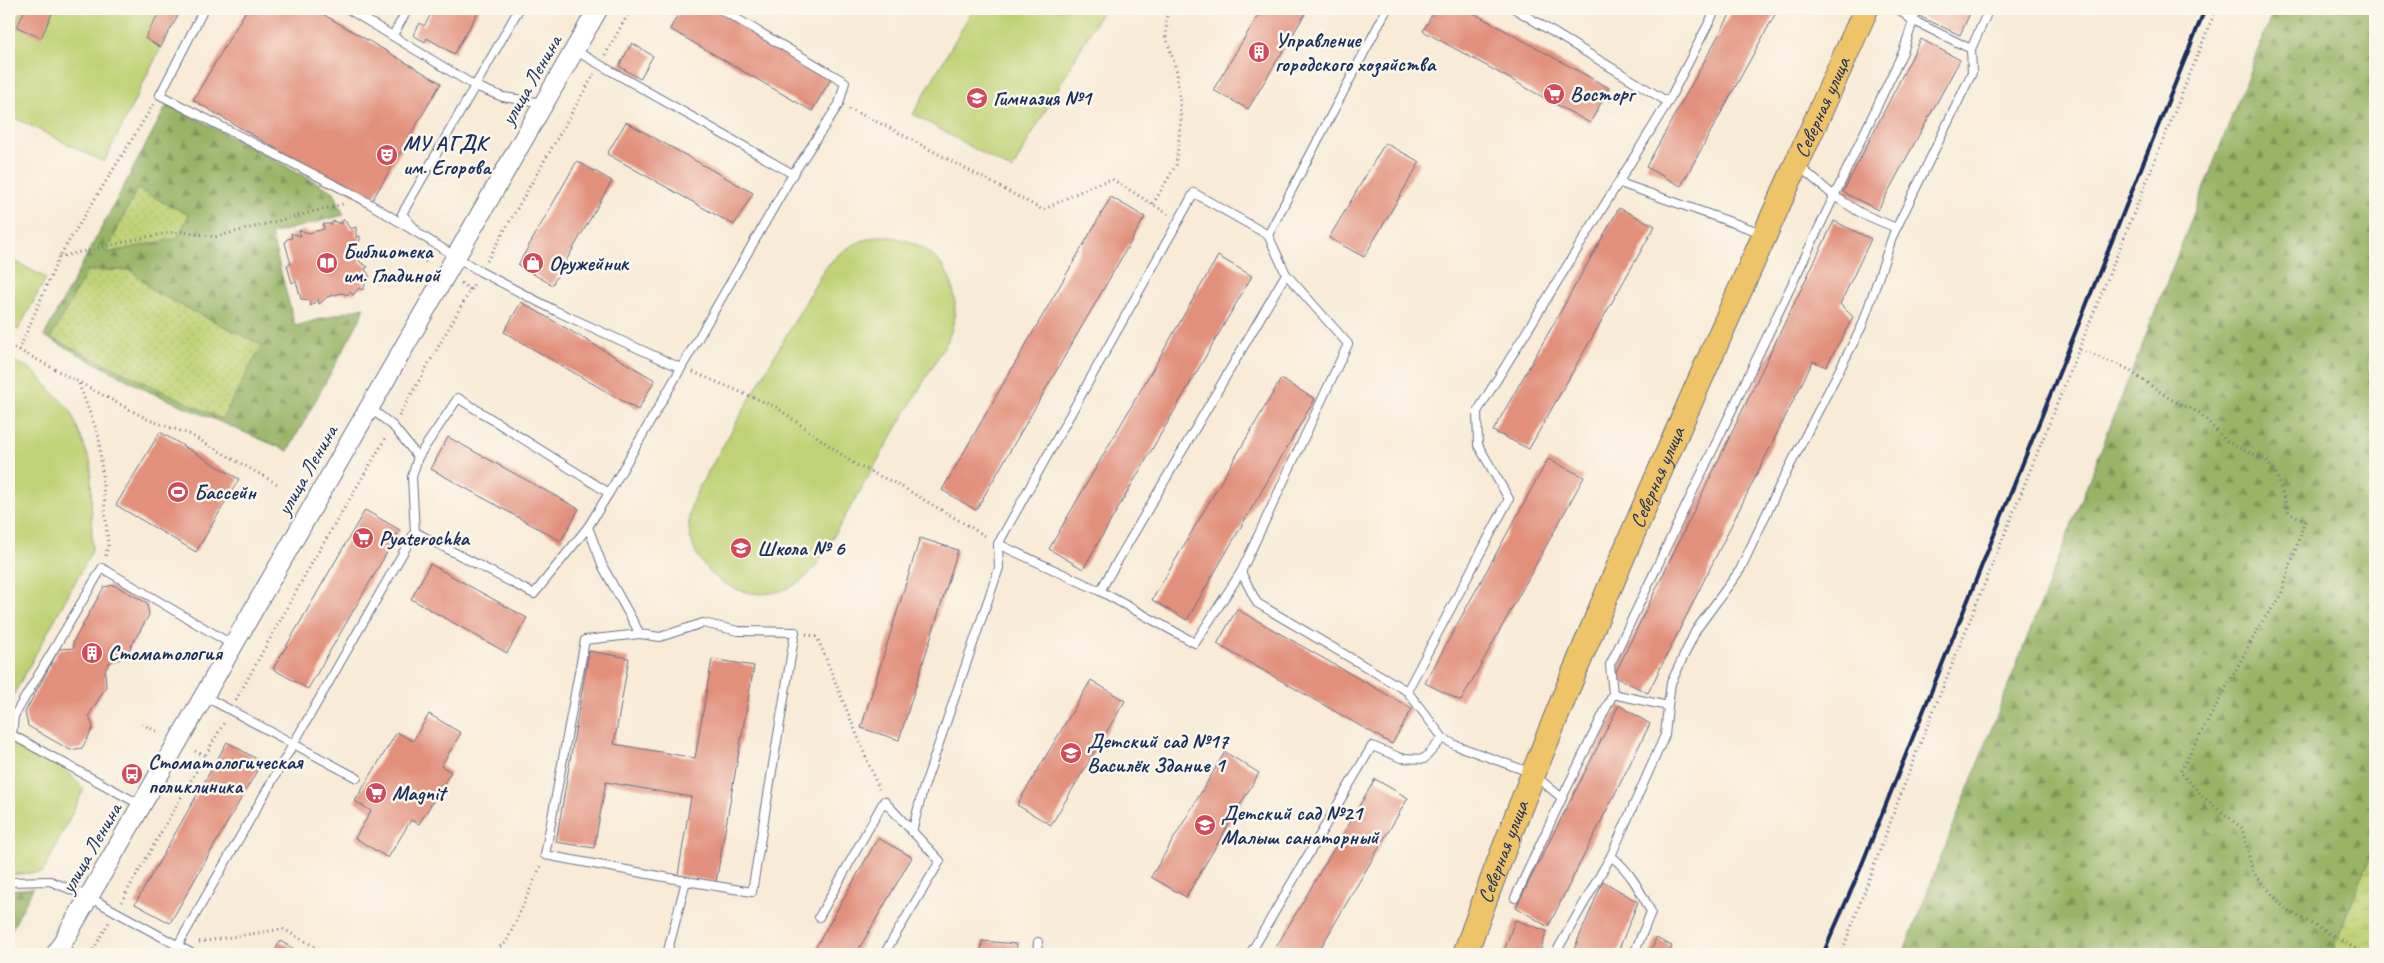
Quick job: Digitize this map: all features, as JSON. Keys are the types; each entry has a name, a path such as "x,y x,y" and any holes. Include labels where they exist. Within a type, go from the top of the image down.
{"main road":[{"name":"Северная улица","path":"1465,954 1532,773 1607,592 1866,9"}],"street":[{"name":"улица Ленина","path":"56,954 598,9"}],"lane":[{"path":"204,9 160,95 362,199 422,238 456,255 481,272 556,311 680,368"},
{"path":"348,9 475,86 503,97 544,103"},
{"path":"393,36 408,9"},
{"path":"422,238 402,214 519,9"},
{"path":"415,532 534,594 588,527 609,494 793,174 839,104 845,82 720,9"},
{"path":"1268,235 1387,9"},
{"path":"1515,9 1668,102"},
{"path":"1408,691 1508,500 1478,445 1478,412 1668,102 1716,9"},
{"path":"1898,9 1912,20 1971,49"},
{"path":"1515,898 1613,694 1610,665 1903,52 1917,9"},
{"path":"1555,954 1611,856 1665,736 1671,683 1696,630 1740,570 1779,487 1862,326 1896,228 1972,73 1971,49 1989,9"},
{"path":"574,50 793,174"},
{"path":"1797,164 1834,196 1861,213 1896,228"},
{"path":"1620,183 1765,234"},
{"path":"912,832 922,793 999,568 998,544 1194,193 1268,235 1286,274 1348,344 1241,572 1195,643 1100,591 998,544"},
{"path":"1100,591 1286,274"},
{"path":"178,946 415,532 412,477 418,457 458,398 609,494"},
{"path":"370,407 393,426 418,457"},
{"path":"588,527 603,567 640,634"},
{"path":"141,805 12,735 14,716 102,568 233,645"},
{"path":"1241,572 1258,603 1408,691 1443,738 1455,745 1532,773 1562,798"},
{"path":"703,622 738,632 795,632 752,892 545,855 585,640 640,634 660,637 703,622"},
{"path":"1613,694 1668,706"},
{"path":"204,696 357,778"},
{"path":"1250,954 1372,746 1401,758 1424,759 1443,738"},
{"path":"819,918 884,801 940,861 884,954"},
{"path":"1611,856 1623,865 1639,887 1651,912 1634,954"},
{"path":"667,954 686,881"},
{"path":"9,882 50,882 89,897 193,954"},
{"path":"1037,954 1038,942"}],"path":[{"path":"91,954 206,756 313,561 393,426 631,9"},
{"path":"1154,204 1176,165 1181,119 1177,72 1166,37 1167,9"},
{"path":"1841,954 1914,759 2216,9"},
{"path":"19,350 59,257 160,95"},
{"path":"839,104 886,126 1043,210 1091,186 1112,179 1179,220"},
{"path":"59,257 146,236 180,231 215,236 362,199"},
{"path":"413,253 430,264"},
{"path":"458,282 471,290"},
{"path":"9,347 19,350 149,420 189,434 279,485"},
{"path":"2080,350 2124,367 2172,400 2200,413 2226,441 2267,461 2276,474 2289,514 2305,520 2280,598 2263,620 2180,772 2202,796 2242,828 2253,872 2285,909 2366,954"},
{"path":"680,368 776,407 856,464 899,485 998,544"},
{"path":"79,383 99,437 108,545 102,568"},
{"path":"795,632 817,637 884,801"},
{"path":"142,724 160,733"},
{"path":"195,751 206,756"},
{"path":"487,954 506,943 545,855"},
{"path":"178,946 283,929 328,954"}],"green space":[{"path":"22,9 180,9 104,162 9,115 9,35"},
{"path":"973,9 1103,9 1012,170 913,114"},
{"path":"2274,9 2375,9 2375,348 2368,363 2375,387 2375,846 2331,954 1903,954"},
{"path":"168,103 334,192 344,215 271,234 295,326 364,307 360,319 288,451 150,392 44,336","holes":["137,190 189,215 177,238 107,253","131,270 156,293 262,345 87,271"]},
{"path":"137,189 189,215 177,238 106,253"},
{"path":"879,236 900,239 918,245 933,255 944,268 951,283 955,301 954,320 948,340 815,568 796,584 770,593 752,593 735,589 720,581 707,569 697,555 691,538 689,520 693,501 825,268 849,247"},
{"path":"9,258 46,278 18,330 9,325"},
{"path":"131,270 156,293 262,345 222,419 51,338 87,271"},
{"path":"9,360 30,368 71,411 91,464 92,551 9,703"},
{"path":"9,734 58,763 84,789 43,872 9,875"},
{"path":"2375,846 2375,954 2331,954"},
{"path":"33,888 9,935 9,890"}],"building":[{"path":"25,9 54,9 41,38 17,27"},
{"path":"161,9 182,9 160,47 145,38"},
{"path":"247,9 314,9 441,83 370,204 193,100"},
{"path":"434,9 480,9 454,54 427,38 425,42 413,35 420,23 424,26"},
{"path":"681,9 715,9 832,77 812,111 670,29"},
{"name":"Управление городского хозяйства","path":"1262,9 1295,9 1305,14 1248,109 1213,90"},
{"path":"1435,9 1466,9 1609,88 1590,123 1423,31"},
{"path":"1733,9 1778,9 1681,186 1646,167"},
{"path":"1924,9 1972,9 1960,35 1921,17"},
{"path":"1921,39 1960,60 1878,210 1843,192"},
{"path":"632,43 653,56 640,79 619,66"},
{"path":"626,122 753,193 734,225 607,154"},
{"path":"1385,143 1420,162 1364,257 1329,238"},
{"path":"577,161 612,181 552,285 518,265"},
{"path":"1111,197 1145,217 976,510 942,490"},
{"path":"1619,208 1655,226 1529,449 1493,431"},
{"name":"Библиотека им. Гладиной","path":"344,219 350,229 356,227 356,237 360,236 356,246 360,262 368,267 365,269 370,277 364,279 365,286 363,290 359,288 353,295 350,291 348,295 342,293 327,297 319,304 318,299 311,306 309,300 301,299 296,281 292,283 287,265 291,264 285,243 287,239 292,238 291,233 301,236 299,230 309,233 324,229 323,224 332,224 333,221 341,224"},
{"path":"1834,221 1871,239 1840,304 1853,317 1826,367 1813,361 1648,693 1614,676"},
{"path":"1218,256 1252,276 1083,569 1049,549"},
{"path":"521,302 655,380 638,410 504,332"},
{"path":"1281,379 1315,399 1187,620 1152,600"},
{"name":"Бассейн","path":"160,432 239,479 196,552 116,505"},
{"path":"448,437 579,509 561,541 431,469"},
{"path":"1548,459 1584,477 1461,701 1425,683"},
{"path":"365,510 400,530 308,689 273,669"},
{"path":"920,538 958,550 899,740 861,728"},
{"path":"430,564 527,618 507,653 411,599"},
{"name":"Стоматология","path":"114,585 147,603 149,615 125,657 109,663 105,671 106,687 89,715 93,728 82,748 70,750 28,726 25,712 59,649 74,648 73,642 104,587"},
{"path":"1237,609 1412,709 1392,744 1217,644"},
{"path":"589,651 629,658 614,744 695,758 712,659 754,666 716,882 678,875 691,797 606,782 594,848 556,842"},
{"name":"Детский сад №17 Василёк Здание 1","path":"1091,680 1125,701 1051,825 1017,805"},
{"path":"1619,705 1650,724 1548,927 1516,907"},
{"path":"429,714 461,733 441,766 451,772 419,824 411,820 388,858 355,838 371,811 355,801 397,732 413,741"},
{"path":"227,742 262,762 170,923 135,904"},
{"name":"Детский сад №21 Малыш санаторный","path":"1225,752 1259,773 1186,897 1151,877"},
{"path":"1375,779 1408,798 1317,954 1272,954"},
{"path":"878,838 912,857 856,954 812,954"},
{"path":"1603,881 1638,902 1617,954 1572,954"},
{"path":"1515,920 1547,931 1539,954 1503,954"},
{"path":"1656,938 1672,946 1669,954 1650,954"},
{"path":"280,941 303,954 273,954"},
{"path":"982,941 1017,944 1016,954 981,954"}],"railway":[{"path":"1823,954 1856,879 2205,9"}],"place":[{"name":"Управление городского хозяйства","path":"1259,52"},
{"name":"Восторг","path":"1554,94"},
{"name":"Гимназия №1","path":"977,98"},
{"name":"МУ АГДК им. Егорова","path":"387,155"},
{"name":"Библиотека им. Гладиной","path":"327,263"},
{"name":"Оружейник","path":"533,263"},
{"name":"Бассейн","path":"178,492"},
{"name":"Pyaterochka","path":"363,538"},
{"name":"Школа № 6","path":"741,548"},
{"name":"Стоматология","path":"92,653"},
{"name":"Детский сад №17 Василёк Здание 1","path":"1071,753"},
{"name":"Стоматологическая поликлиника","path":"132,774"},
{"name":"Magnit","path":"376,793"},
{"name":"Детский сад №21 Малыш санаторный","path":"1205,825"}]}
